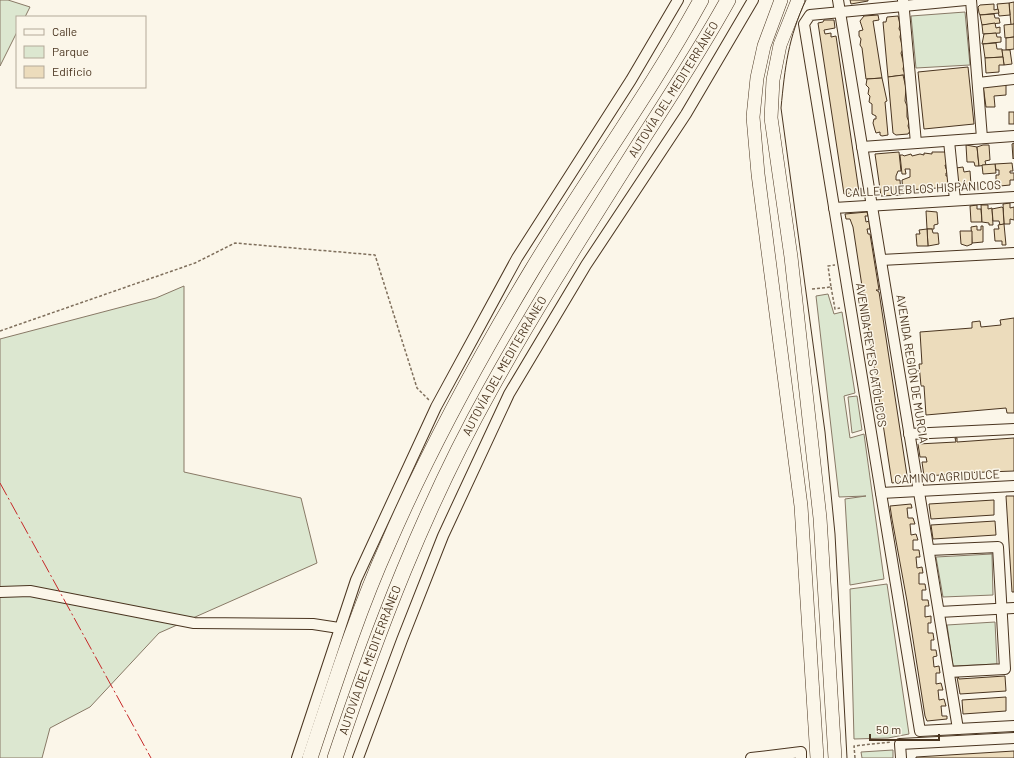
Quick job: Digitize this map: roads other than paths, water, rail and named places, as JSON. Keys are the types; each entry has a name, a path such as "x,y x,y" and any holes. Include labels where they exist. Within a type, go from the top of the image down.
{"highway":[{"name":"AUTOVÍA DEL MEDITERRÁNEO","path":"310,758 348,644 388,543 447,422 533,269 633,113 701,0"},
{"name":"AUTOVÍA DEL MEDITERRÁNEO","path":"335,758 377,635 408,559 465,436 557,275 695,58 728,0"}],"main road":[{"path":"798,0 780,45 773,80 771,118 791,257 820,518 835,758"},
{"path":"780,3 764,46 753,117 758,174 801,506 816,758"}],"street":[{"path":"297,758 356,580 436,407 517,258 610,114 678,0"},
{"path":"358,758 443,536 509,394 586,265 686,114 753,0"},
{"name":"AVENIDA REGIÓN DE MURCIA","path":"838,0 958,729"},
{"path":"840,12 903,3 966,0"},
{"path":"971,0 982,138"},
{"path":"903,3 916,143"},
{"name":"AVENIDA REYES CATÓLICOS","path":"840,12 810,15 804,24 850,307 920,732 958,729"},
{"path":"978,83 1014,79"},
{"path":"862,147 1014,136"},
{"path":"949,141 955,200"},
{"name":"CALLE PUEBLOS HISPÁNICOS","path":"834,208 1014,197"},
{"path":"881,260 1014,253"},
{"path":"909,434 1014,429"},
{"name":"CAMINO AGRIDULCE","path":"881,493 1014,486"},
{"path":"928,550 998,547 1005,669 948,672"},
{"path":"0,592 30,591 194,623 313,624 339,628"},
{"path":"939,612 1014,608"},
{"path":"958,729 1014,726"},
{"path":"901,758 896,742 1014,738"},
{"path":"742,758 801,755"}],"tram line":[{"path":"806,0 791,40 784,79 781,108 825,432 835,534 847,758"}]}
